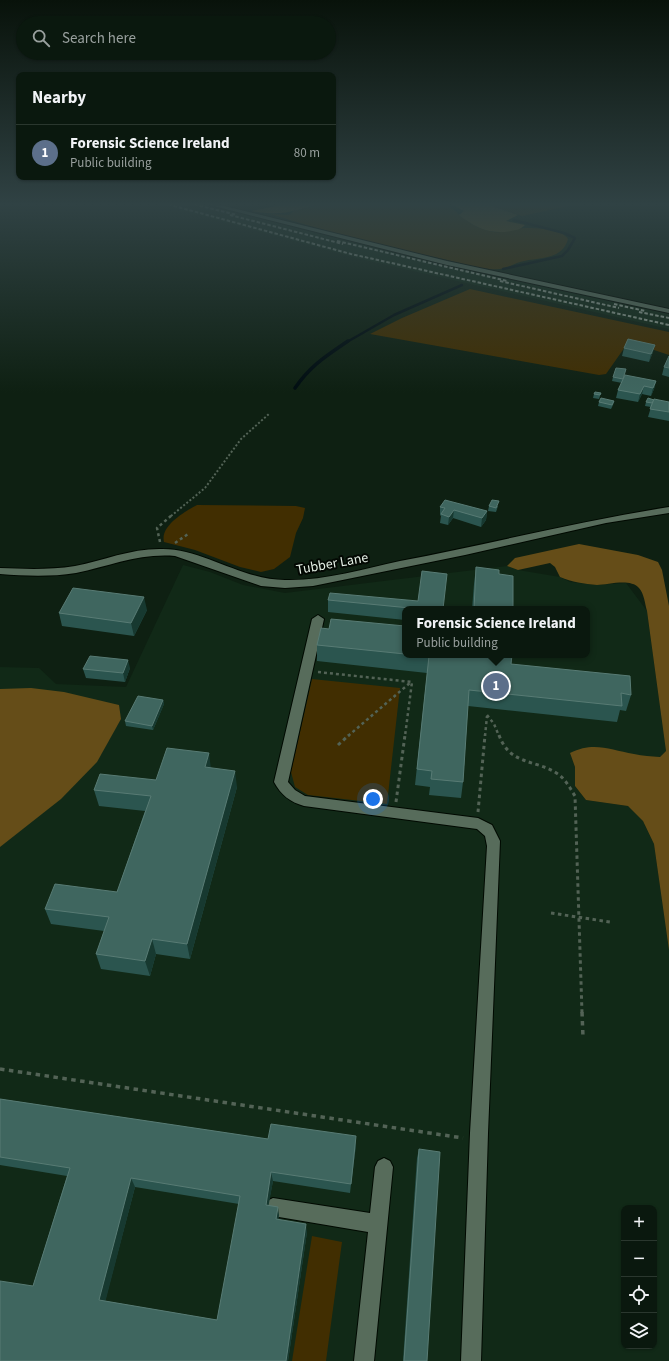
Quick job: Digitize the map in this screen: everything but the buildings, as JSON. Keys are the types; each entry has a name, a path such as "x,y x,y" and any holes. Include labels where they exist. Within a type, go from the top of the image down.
{"street":[{"path":"473,267 669,311"},
{"name":"Tubber Lane","path":"0,571 62,571 135,554 164,551 176,553 261,582 285,584 313,582 472,551 606,520 669,510"},
{"path":"318,619 281,782 291,796 304,801 478,824 486,827 493,835 494,846 479,1140 471,1361"},
{"path":"364,1361 384,1167"},
{"path":"273,1207 378,1224"}],"path":[{"path":"164,551 157,536 157,528 206,488 241,439 270,413"},
{"path":"306,671 412,682"},
{"path":"338,745 412,682"},
{"path":"394,813 412,682"},
{"path":"478,824 487,715 495,722 502,742 508,751 520,760 545,766 554,771 570,785 575,796 583,1037"},
{"path":"551,913 610,922"},
{"path":"0,1069 479,1140"}],"shaded area":[{"path":"394,267 474,267 669,309 669,329"},
{"path":"475,267 508,267 502,269 487,269"},
{"path":"470,289 669,332 669,355 651,349 625,347 606,374 599,375 370,334 402,318"},
{"path":"197,505 296,506 305,508 303,518 296,533 290,557 274,569 261,572 240,567 195,550 164,542 164,536 169,525 186,511"},
{"path":"579,544 638,555 658,562 662,570 669,606 669,950 654,844 643,821 628,806 586,800 575,786 575,767 570,753 579,749 594,747 660,757 666,751 647,611 642,593 639,588 630,583 597,585 569,580 560,577 555,567 550,563 518,570 507,566 515,558"},
{"path":"183,565 210,572 243,585 285,593 507,566 518,570 560,577 570,582 596,585 626,583 647,611 666,751 660,757 570,753 575,767 575,786 586,800 628,806 643,821 654,844 669,950 669,1361 0,1361 0,667 39,668 56,684 126,687"},
{"path":"312,679 400,688 387,804 308,795 295,787 291,772"},
{"path":"31,688 64,692 119,705 121,719 97,762 61,799 0,847 0,689"},
{"path":"312,1236 342,1242 326,1361 292,1361"}],"waterway":[{"path":"503,269 514,267"},
{"path":"347,342 394,315 462,285"},
{"path":"295,388 313,367 348,341"}],"railway":[{"path":"407,267 669,325"},
{"path":"445,267 507,281"},
{"path":"500,281 619,308"},
{"path":"614,304 645,311"},
{"path":"639,312 669,318"}],"place":[{"name":"Forensic Science Ireland","path":"496,686"}]}
